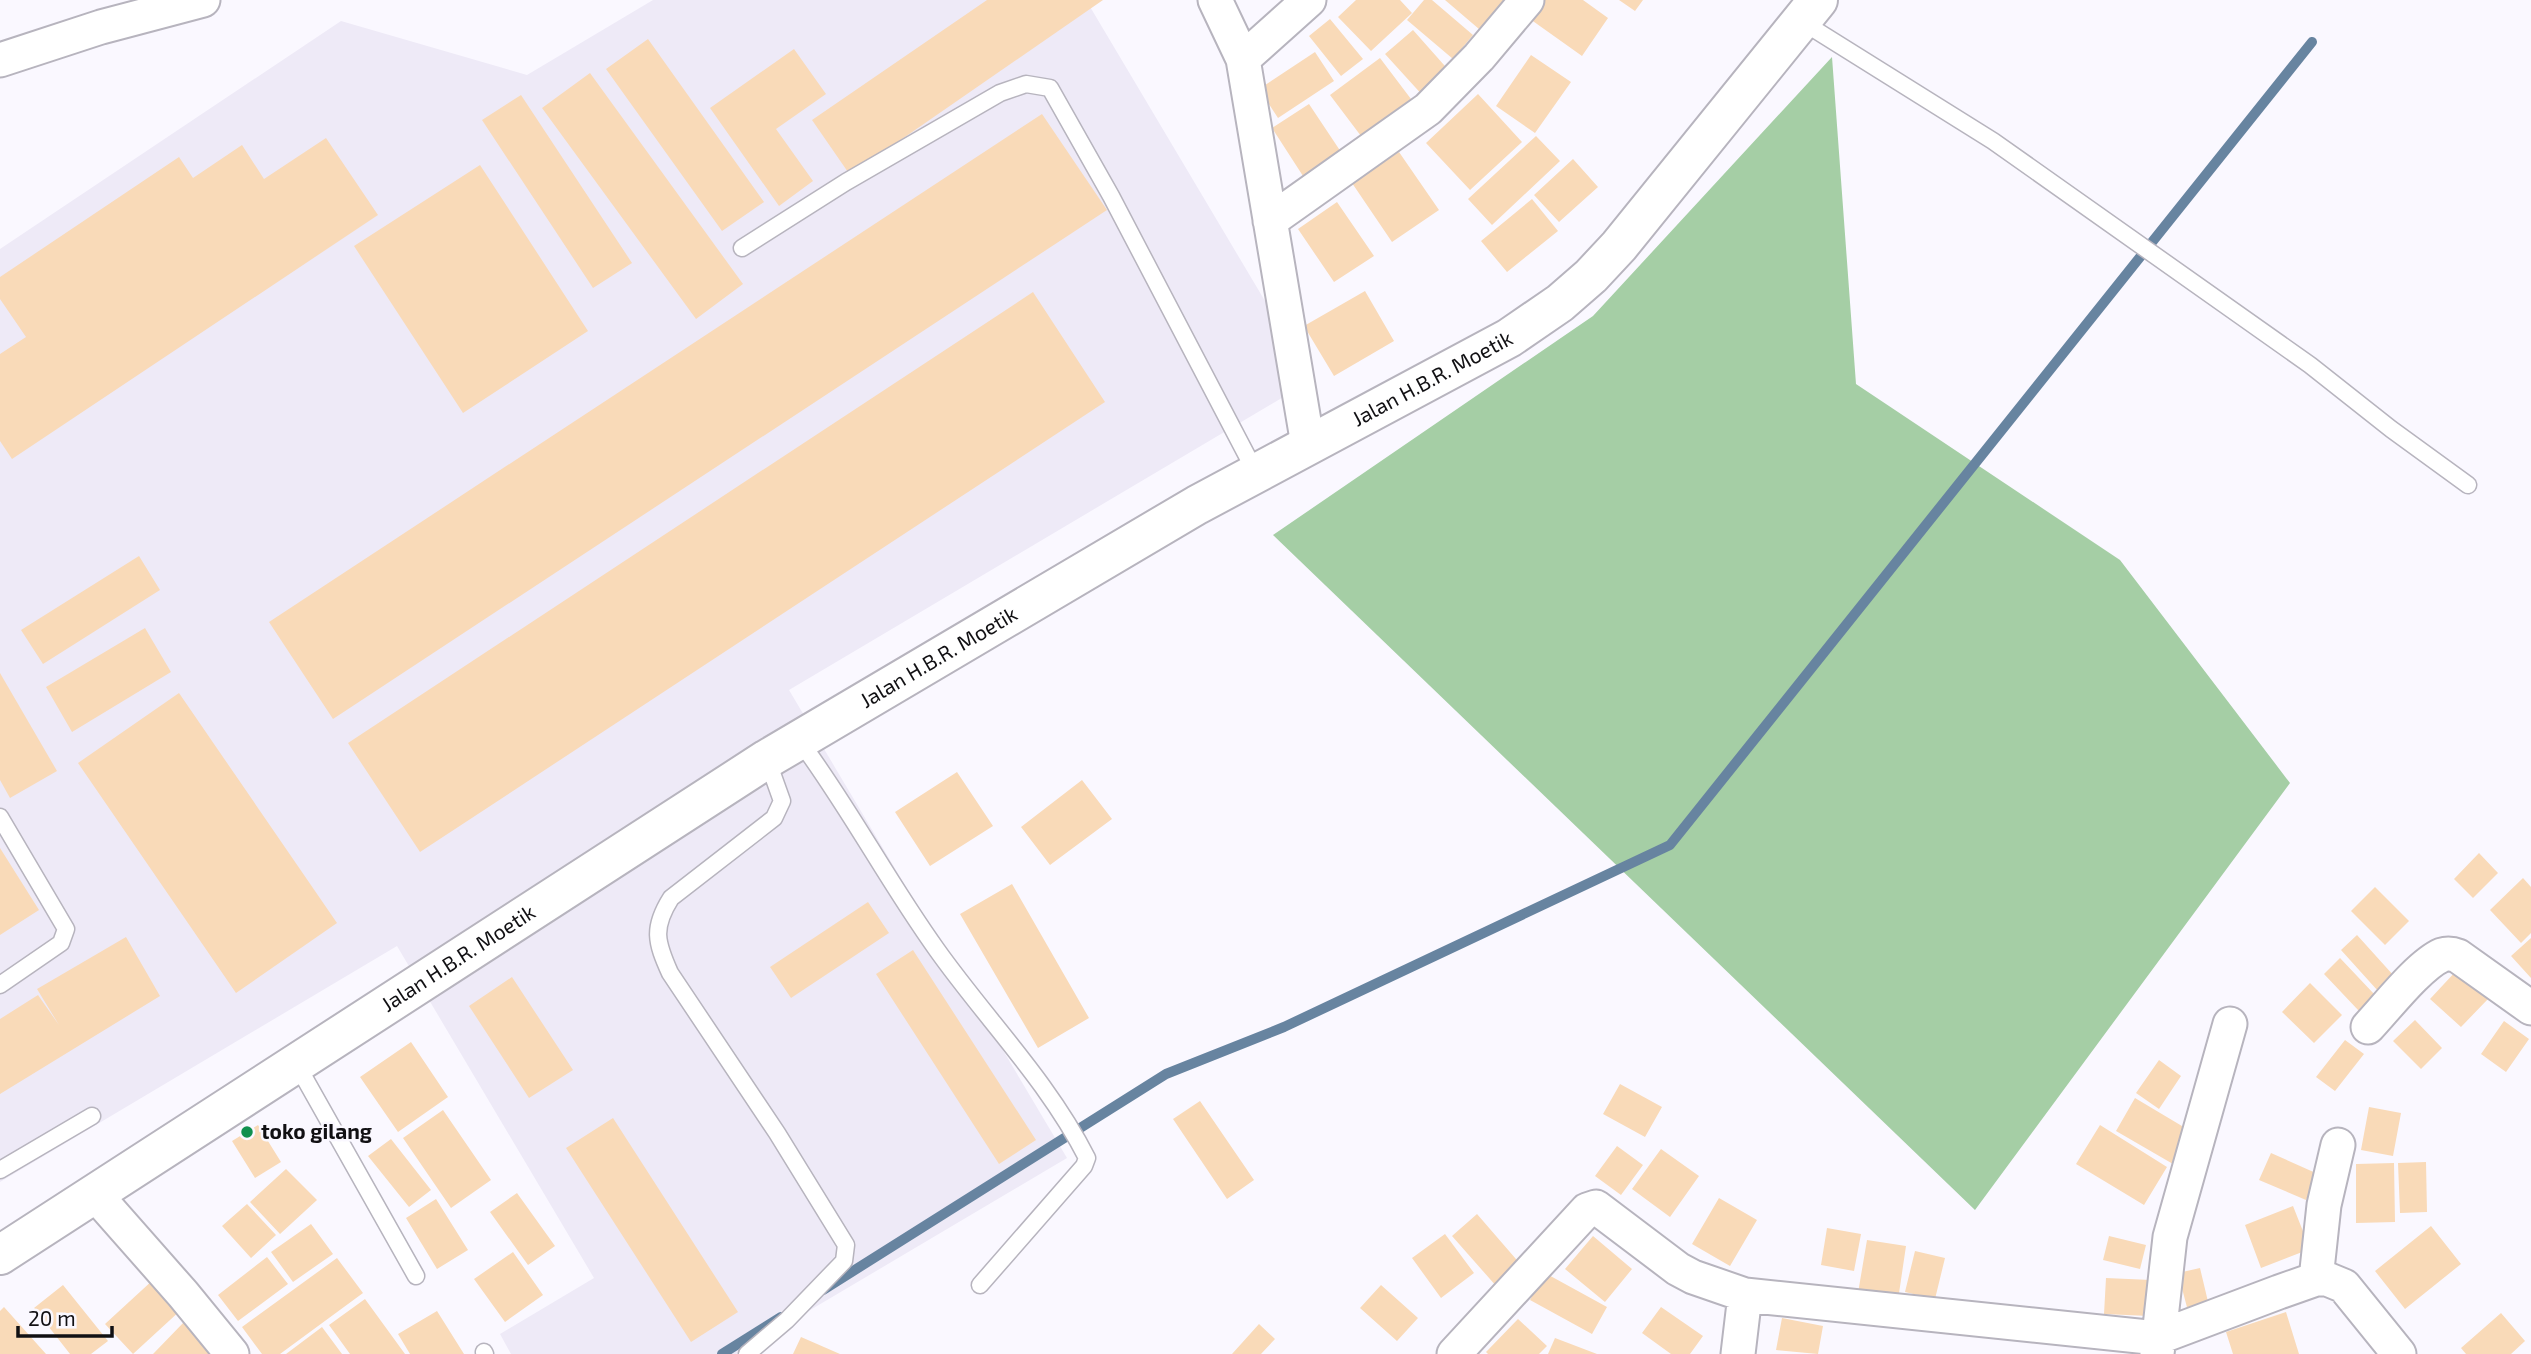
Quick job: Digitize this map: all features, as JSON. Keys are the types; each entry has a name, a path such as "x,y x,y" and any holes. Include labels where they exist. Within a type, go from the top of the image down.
{"street":[{"path":"0,60 101,27 203,0"},
{"path":"1215,0 1243,59 1308,445"},
{"path":"1243,59 1309,0"},
{"path":"1270,221 1428,109 1479,57 1527,0"},
{"name":"Jalan H.B.R. Moetik","path":"0,1255 783,749 1186,512 1508,338 1560,303 1591,276 1619,246 1809,10"},
{"path":"2368,1027 2414,977 2441,955 2448,954 2458,956 2531,1008"},
{"path":"2157,1346 2170,1237 2230,1024"},
{"path":"2316,1279 2324,1205 2338,1145"},
{"path":"94,1193 232,1354"},
{"path":"1454,1354 1592,1207 1599,1209 1678,1269 1745,1295 2157,1346 2316,1279 2327,1279 2344,1286 2399,1354"},
{"path":"1738,1354 1745,1295"}],"lane":[{"path":"1809,10 2310,365 2468,485"},
{"path":"742,248 846,182 1000,93 1026,84 1050,88 1111,196 1256,473"},
{"path":"783,749 1066,1121 1087,1158 1084,1166 980,1285"},
{"path":"747,1354 787,1320 845,1261 846,1245 777,1133 670,973 660,950 657,932 661,914 671,898 774,818 779,810 781,795 783,749"},
{"path":"0,817 66,929 61,943 0,985"},
{"path":"296,1063 416,1276"},
{"path":"0,1170 92,1116"}],"shaded area":[{"path":"653,0 1086,0 1312,380 789,690 1067,1158 736,1354 511,1354 500,1334 594,1278 397,946 0,1182 0,249 341,21 527,75"}],"green space":[{"path":"1832,57 1856,384 2120,560 2290,783 1975,1210 1273,535 1593,316"}],"building":[{"path":"987,0 1103,0 850,175 812,120"},
{"path":"1356,0 1400,0 1412,13 1371,51 1338,17"},
{"path":"1424,0 1432,0 1473,35 1453,59 1407,20"},
{"path":"1445,0 1504,0 1479,29"},
{"path":"1543,0 1583,0 1608,18 1582,56 1530,19"},
{"path":"1619,0 1643,0 1635,11"},
{"path":"1330,19 1363,59 1341,76 1309,36"},
{"path":"1413,30 1452,74 1425,98 1385,54"},
{"path":"648,39 764,202 722,231 606,69"},
{"path":"794,49 826,94 776,129 813,181 779,206 710,108"},
{"path":"1315,52 1334,81 1278,118 1259,89"},
{"path":"1531,55 1571,82 1535,133 1496,106"},
{"path":"1380,58 1411,99 1361,136 1330,95"},
{"path":"590,73 743,284 696,319 542,108"},
{"path":"1478,94 1522,142 1470,190 1426,143"},
{"path":"521,95 632,263 593,288 482,120"},
{"path":"1309,104 1341,152 1303,176 1272,128"},
{"path":"1042,114 1107,210 333,719 269,622"},
{"path":"1536,136 1560,161 1492,225 1468,199"},
{"path":"326,138 378,215 12,459 0,441 0,354 26,337 0,299 0,277 179,157 193,178 242,145 264,179"},
{"path":"1399,152 1439,210 1392,242 1352,183"},
{"path":"1573,159 1598,187 1559,222 1534,195"},
{"path":"480,165 588,331 463,413 354,246"},
{"path":"1532,199 1558,231 1507,272 1481,241"},
{"path":"1337,202 1374,256 1334,282 1298,229"},
{"path":"1365,291 1394,341 1334,376 1304,326"},
{"path":"1033,292 1105,402 420,852 348,743"},
{"path":"139,556 160,590 43,664 21,630"},
{"path":"145,628 171,672 72,732 46,687"},
{"path":"0,673 57,771 10,798 0,780"},
{"path":"179,693 337,923 236,993 78,763"},
{"path":"957,772 993,826 930,866 895,812"},
{"path":"1082,780 1112,819 1050,865 1021,827"},
{"path":"0,848 39,910 0,935"},
{"path":"2479,853 2498,873 2473,898 2454,879"},
{"path":"2523,878 2531,887 2531,933 2521,943 2490,910"},
{"path":"1012,884 1089,1018 1038,1048 960,914"},
{"path":"2375,887 2409,921 2385,945 2351,911"},
{"path":"868,902 889,933 791,998 770,967"},
{"path":"2357,935 2394,976 2378,991 2341,950"},
{"path":"126,937 160,996 0,1094 0,1019 38,995 59,1025 37,989"},
{"path":"2531,938 2531,978 2511,956"},
{"path":"913,950 1036,1140 999,1164 876,974"},
{"path":"2340,958 2375,995 2359,1011 2324,974"},
{"path":"2457,970 2488,999 2461,1027 2430,999"},
{"path":"512,977 573,1070 529,1098 469,1006"},
{"path":"2310,983 2342,1015 2314,1043 2282,1012"},
{"path":"2415,1020 2442,1048 2421,1069 2393,1041"},
{"path":"2504,1021 2529,1039 2506,1072 2481,1054"},
{"path":"2345,1040 2364,1054 2335,1091 2316,1077"},
{"path":"411,1042 448,1097 398,1132 360,1077"},
{"path":"2159,1060 2181,1076 2159,1109 2136,1093"},
{"path":"1620,1084 1662,1107 1645,1137 1603,1114"},
{"path":"2135,1098 2192,1132 2173,1164 2116,1131"},
{"path":"1200,1101 1254,1180 1227,1199 1173,1119"},
{"path":"2369,1107 2401,1113 2393,1156 2361,1150"},
{"path":"443,1110 491,1180 451,1208 403,1138"},
{"path":"613,1118 738,1312 691,1342 566,1148"},
{"path":"258,1125 281,1162 255,1178 232,1141"},
{"path":"2100,1125 2167,1167 2144,1205 2076,1164"},
{"path":"391,1139 431,1190 409,1207 368,1156"},
{"path":"1617,1146 1643,1165 1621,1195 1595,1176"},
{"path":"1661,1149 1699,1176 1670,1217 1632,1189"},
{"path":"2271,1153 2318,1174 2306,1200 2259,1180"},
{"path":"2426,1162 2427,1212 2400,1213 2398,1163"},
{"path":"2394,1163 2395,1222 2356,1223 2356,1164"},
{"path":"286,1169 317,1200 280,1234 250,1202"},
{"path":"517,1193 555,1246 528,1265 490,1212"},
{"path":"1719,1198 1757,1220 1730,1266 1692,1244"},
{"path":"436,1199 468,1250 437,1269 406,1218"},
{"path":"247,1204 276,1235 251,1258 222,1226"},
{"path":"2293,1206 2310,1249 2261,1268 2245,1225"},
{"path":"1477,1214 1522,1266 1497,1287 1452,1236"},
{"path":"311,1224 333,1254 293,1282 271,1252"},
{"path":"2431,1226 2461,1264 2405,1309 2375,1271"},
{"path":"1827,1228 1861,1234 1854,1271 1821,1265"},
{"path":"1445,1234 1474,1273 1441,1298 1412,1258"},
{"path":"1593,1236 1632,1269 1605,1302 1565,1269"},
{"path":"2109,1236 2146,1245 2140,1269 2103,1260"},
{"path":"1867,1240 1906,1246 1898,1300 1858,1293"},
{"path":"1915,1251 1945,1258 1935,1299 1905,1292"},
{"path":"513,1252 543,1295 505,1322 474,1279"},
{"path":"267,1257 288,1284 238,1321 218,1295"},
{"path":"337,1258 363,1293 280,1354 262,1354 242,1327"},
{"path":"2200,1268 2210,1310 2189,1315 2178,1273"},
{"path":"1545,1273 1607,1307 1592,1334 1530,1300"},
{"path":"2106,1278 2151,1280 2149,1316 2104,1314"},
{"path":"154,1279 182,1309 133,1354 105,1324"},
{"path":"63,1285 108,1341 91,1354 70,1354 34,1308"},
{"path":"1381,1285 1418,1318 1397,1341 1360,1308"},
{"path":"365,1299 405,1354 350,1354 329,1325"},
{"path":"4,1307 46,1354 0,1354 0,1311"},
{"path":"1661,1307 1703,1336 1690,1354 1671,1354 1642,1333"},
{"path":"437,1311 464,1354 410,1354 398,1334"},
{"path":"2286,1312 2299,1354 2233,1354 2226,1332"},
{"path":"2501,1313 2525,1341 2511,1354 2466,1354 2461,1348"},
{"path":"1782,1318 1823,1326 1818,1354 1776,1350"},
{"path":"1518,1319 1547,1346 1539,1354 1488,1354 1486,1352"},
{"path":"185,1321 218,1354 153,1354"},
{"path":"1259,1324 1275,1339 1261,1354 1232,1354"},
{"path":"322,1327 342,1354 286,1354"},
{"path":"801,1337 840,1354 793,1354"},
{"path":"1555,1338 1597,1354 1548,1354"}],"waterway":[{"path":"823,1290 1166,1074 1284,1027 1670,845 2312,42"},
{"path":"722,1354 781,1317"}],"place":[{"name":"toko gilang","path":"247,1132"}]}
